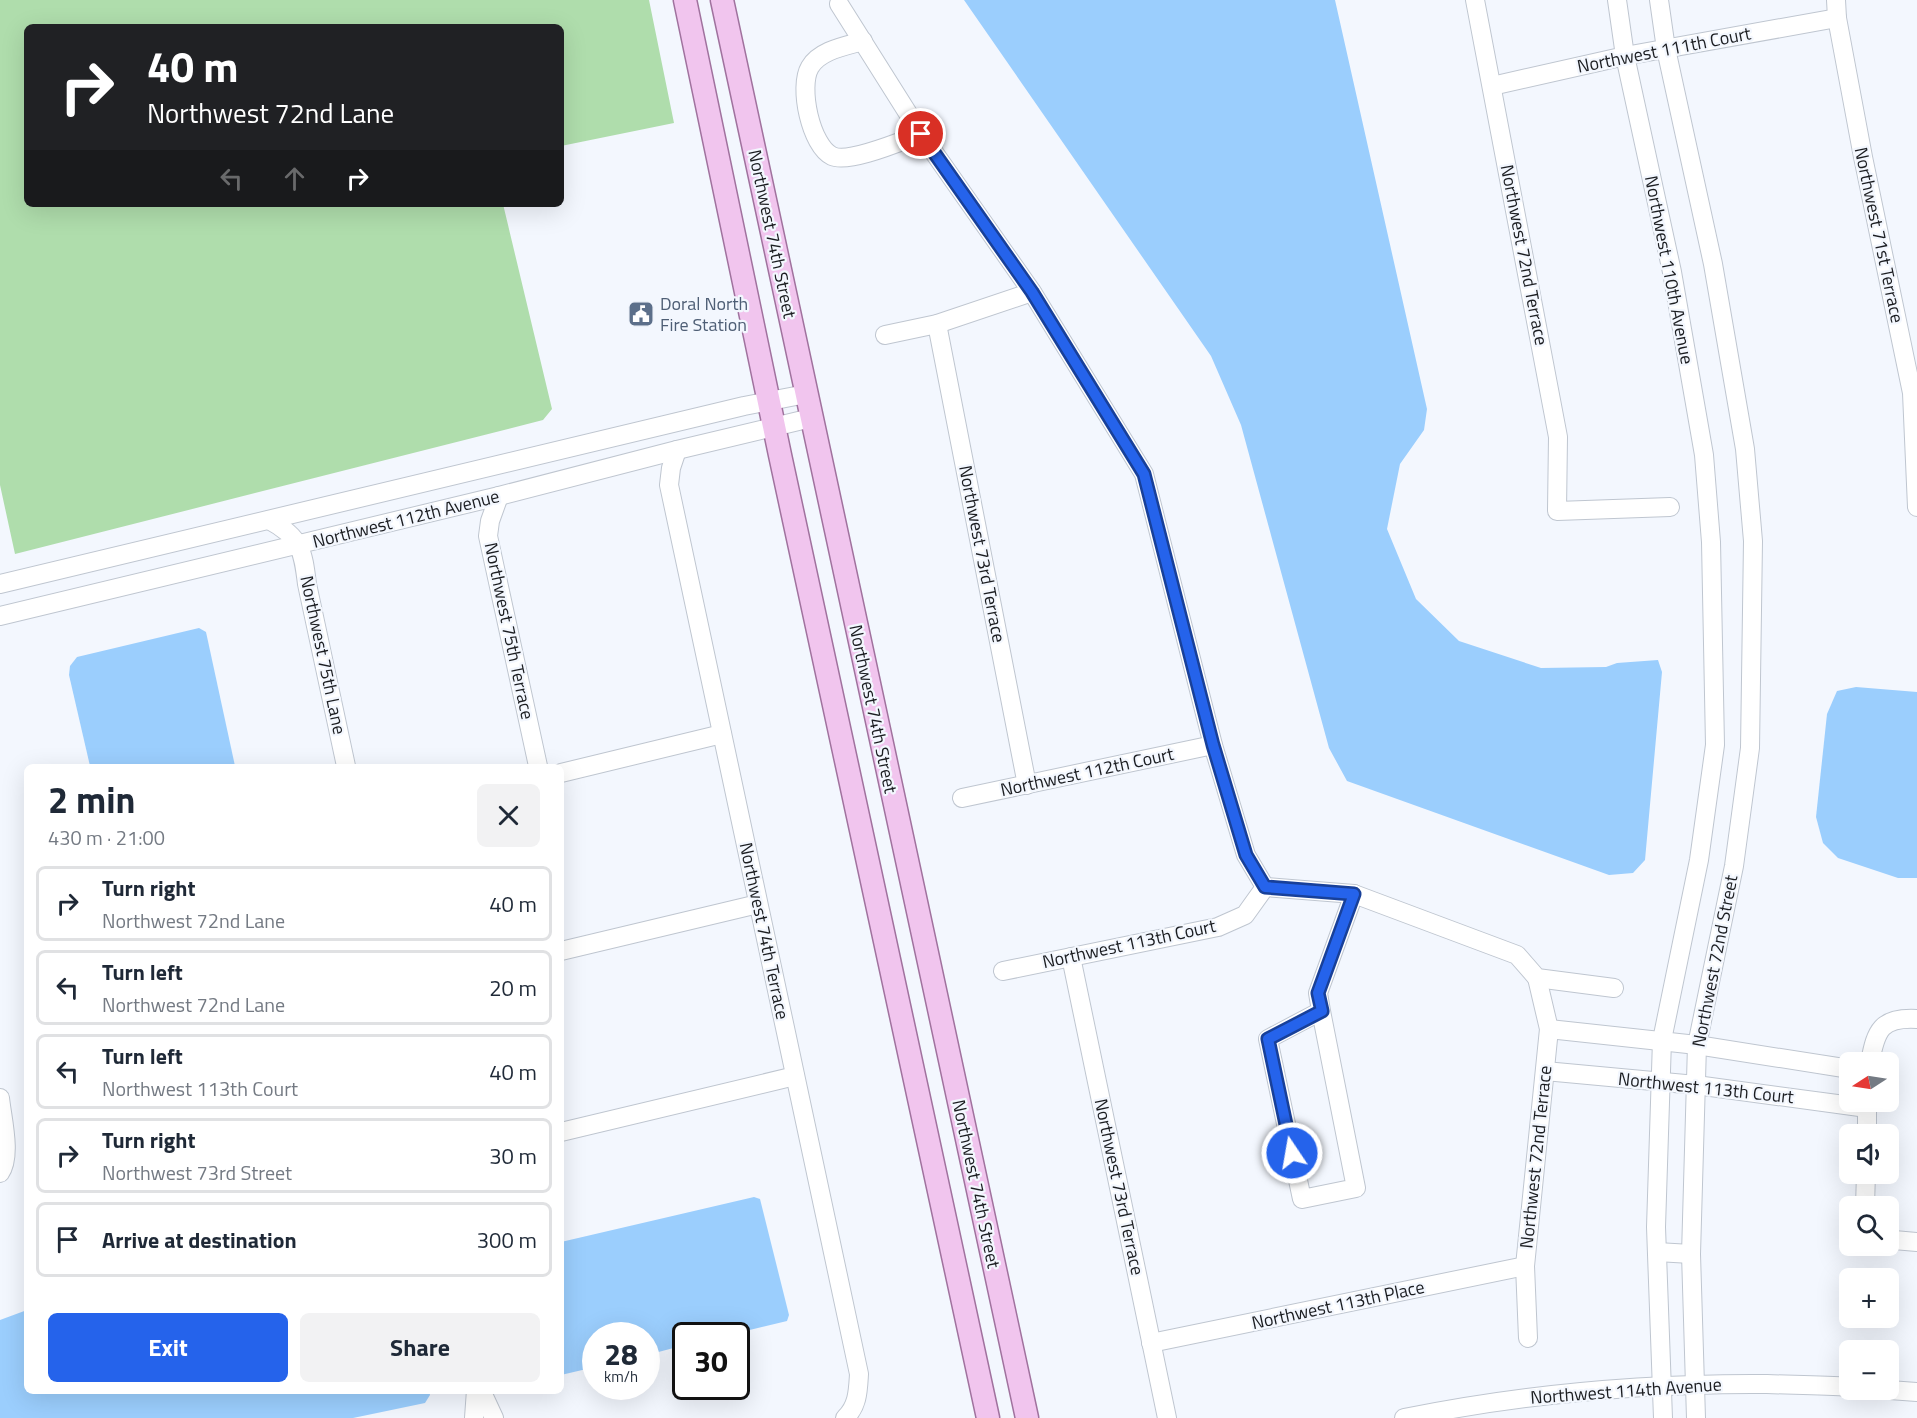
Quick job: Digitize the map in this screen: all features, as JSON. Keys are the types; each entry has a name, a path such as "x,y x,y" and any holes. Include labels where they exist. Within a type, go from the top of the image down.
{"main road":[{"name":"Northwest 74th Street","path":"685,0 768,401 988,1418"},
{"name":"Northwest 74th Street","path":"722,0 1027,1418"}],"street":[{"name":"Northwest 72nd Terrace","path":"1475,0 1558,437 1557,511 1670,507"},
{"name":"Northwest 110th Avenue","path":"1617,0 1625,56 1672,272 1704,454 1711,542"},
{"path":"1659,0 1666,49"},
{"path":"839,4 921,134 1032,292 1144,474 1213,745 1246,855 1265,887 1354,894 1517,955 1538,978 1614,988"},
{"name":"Northwest 111th Court","path":"1492,86 1666,49 1836,9"},
{"name":"Northwest 71st Terrace","path":"1836,9 1863,157 1912,393 1917,507"},
{"path":"862,41 830,51 816,60 809,68 806,91 808,110 813,131 819,143 833,157 846,158 888,147 921,134"},
{"name":"Northwest 72nd Street","path":"1666,49 1715,276 1745,449 1753,541 1750,748 1734,867 1696,1045 1691,1254 1696,1418"},
{"path":"885,335 937,324 1032,292"},
{"name":"Northwest 73rd Terrace","path":"937,324 1027,785"},
{"name":"Northwest 112th Avenue","path":"0,584 768,401 806,394"},
{"name":"Northwest 112th Avenue","path":"0,616 299,545 811,418"},
{"name":"Northwest 74th Terrace","path":"677,450 669,477 670,489 859,1374 857,1398 848,1415"},
{"name":"Northwest 75th Terrace","path":"499,496 490,521 488,536 538,764"},
{"path":"269,520 284,528 299,545"},
{"name":"Northwest 72nd Street","path":"1663,1418 1656,1227 1662,1040 1699,860 1715,745 1711,542"},
{"name":"Northwest 75th Lane","path":"299,545 304,556 307,584 346,764"},
{"path":"564,772 722,734"},
{"name":"Northwest 112th Court","path":"962,798 1213,745"},
{"name":"Northwest 113th Court","path":"1003,971 1218,927 1245,915 1265,887"},
{"path":"1322,1011 1268,1039 1302,1199 1356,1188 1322,1011 1318,993 1354,894"},
{"path":"564,950 758,904"},
{"name":"Northwest 73rd Terrace","path":"1071,957 1167,1418"},
{"name":"Northwest 72nd Terrace","path":"1528,1338 1525,1266 1549,1029 1538,978"},
{"path":"1872,1052 1874,1041 1881,1028 1898,1018 1917,1019"},
{"name":"Northwest 113th Court","path":"1549,1029 1662,1040 1839,1067"},
{"name":"Northwest 113th Court","path":"1545,1071 1839,1101"},
{"path":"564,1131 795,1076"},
{"path":"0,1098 6,1150 4,1168 0,1173"},
{"path":"1899,1240 1917,1242"},
{"path":"1657,1252 1691,1254"},
{"name":"Northwest 113th Place","path":"1151,1343 1525,1266"},
{"name":"Northwest 114th Avenue","path":"1406,1418 1528,1397 1662,1386 1839,1387"},
{"path":"1899,1391 1917,1392"},
{"path":"474,1418 476,1394"},
{"path":"484,1394 494,1418"}],"green space":[{"path":"0,0 649,0 674,123 564,145 564,24 24,24 24,207 504,207 552,409 543,420 15,554 0,485"}],"water":[{"path":"964,0 1335,0 1427,409 1424,430 1400,464 1387,529 1416,599 1459,641 1541,668 1606,667 1617,663 1658,660 1662,672 1645,860 1633,873 1609,875 1347,781 1329,748 1241,425 1211,356"},
{"path":"199,628 206,632 235,764 90,764 69,675 70,666 77,657"},
{"path":"1856,687 1917,692 1917,878 1898,878 1838,858 1823,843 1816,817 1827,714 1837,691"},
{"path":"754,1197 760,1199 789,1315 787,1321 750,1330 750,1322 672,1322 672,1348 660,1352 660,1322 582,1322 582,1370 564,1374 564,1241"},
{"path":"24,1311 24,1394 430,1395 425,1403 353,1418 0,1418 0,1320"}],"place":[{"name":"Doral North Fire Station","path":"641,314"}],"route":[{"path":"921,134 1032,292 1144,474 1206,721 1246,855 1265,887 1354,894 1318,993 1322,1011 1268,1039 1292,1153"}]}
